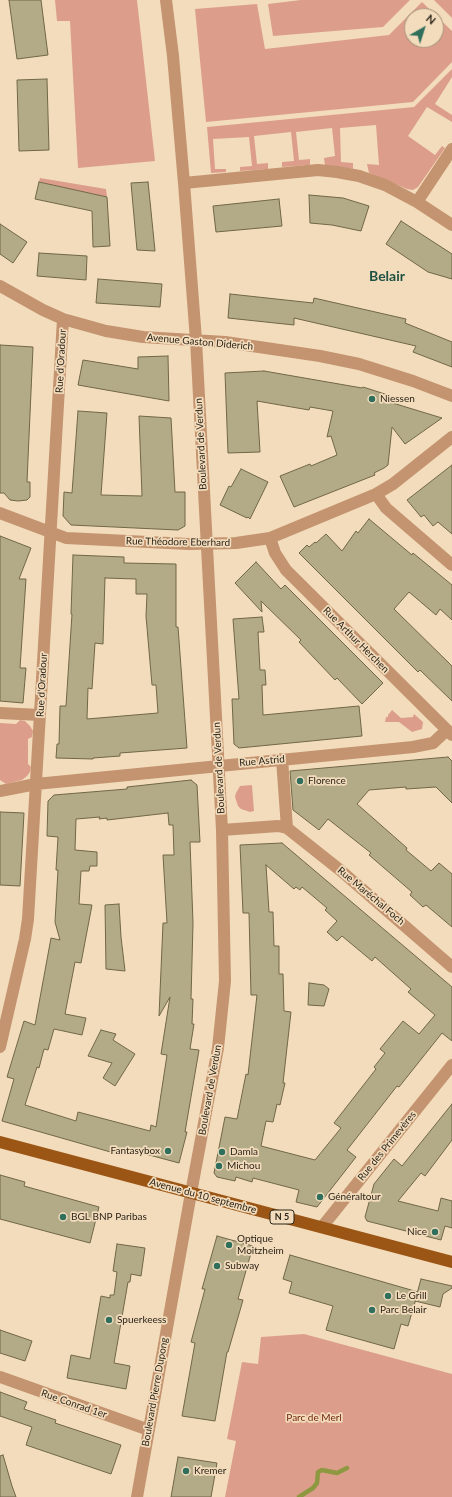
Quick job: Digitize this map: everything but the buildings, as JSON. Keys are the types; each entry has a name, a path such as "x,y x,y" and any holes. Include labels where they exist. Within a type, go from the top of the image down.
{"main road":[{"name":"Avenue du 10 septembre","path":"0,1142 452,1262"}],"street":[{"name":"Boulevard de Verdun","path":"166,0 184,183 196,340 222,830 225,981 218,1048 191,1192"},
{"path":"417,202 452,149"},
{"path":"184,183 318,170 337,172 359,176 385,185 417,202 452,225"},
{"name":"Avenue Gaston Diderich","path":"0,286 63,320 106,331 143,337 225,342 313,354 359,364 413,381 452,396"},
{"name":"Rue d'Oradour","path":"0,1047 24,946 28,919 63,320"},
{"name":"Rue Théodore Eberhard","path":"0,513 66,538 206,544 236,543 270,538 376,494 393,484 452,437"},
{"path":"376,494 386,508 452,565"},
{"name":"Rue Arthur Herchen","path":"270,538 275,553 286,570 449,732"},
{"path":"0,713 40,715"},
{"name":"Rue Astrid","path":"0,791 36,784 413,747 433,743 449,732"},
{"path":"222,830 278,826 287,828 282,759"},
{"name":"Rue Maréchal Foch","path":"287,828 352,880 452,967"},
{"name":"Rue des Primevères","path":"322,1227 452,1065"},
{"name":"Boulevard Pierre Dupong","path":"136,1497 191,1192"},
{"name":"Rue Conrad 1er","path":"0,1377 148,1430"}],"green space":[{"path":"55,0 137,0 155,161 78,168 70,21 57,21"},
{"path":"301,0 410,0 383,27 273,36 268,4"},
{"path":"434,0 452,0 452,18 444,10 444,8 442,8"},
{"path":"422,2 428,8 416,8"},
{"path":"257,4 265,49 389,35 404,20 404,48 444,48 444,23 452,31 452,62 413,102 206,122 195,9"},
{"path":"452,69 452,77 435,104 452,115 452,122 427,107 408,136 435,155 442,146 445,148 418,187 413,190 407,189 369,173 367,164 379,165 376,125 340,128 341,162 353,163 353,169 325,165 324,158 335,156 332,128 296,132 299,160 310,159 310,165 282,167 282,162 294,161 291,132 254,136 257,164 268,163 268,169 240,171 240,167 252,166 249,137 213,139 215,169 226,169 226,172 211,173 207,127 414,107"},
{"path":"40,178 106,189 107,197 39,182"},
{"path":"392,710 401,718 413,717 414,714 423,722 422,729 412,732 399,722 385,722 386,717 388,717"},
{"path":"20,720 25,721 33,731 32,737 28,739 28,764 31,767 30,772 22,780 6,784 0,780 0,723 16,724"},
{"path":"252,785 254,811 250,812 241,809 238,806 235,797 240,786"},
{"name":"Parc de Merl","path":"304,1334 452,1374 452,1497 225,1497 236,1441 227,1439 242,1362 258,1364 261,1337"}],"waterway":[{"path":"299,1497 313,1488 317,1483 318,1472 322,1470 337,1473 347,1468"}],"place":[{"name":"Niessen","path":"372,399"},
{"name":"Florence","path":"300,781"},
{"name":"Fantasybox","path":"168,1151"},
{"name":"Damla","path":"222,1152"},
{"name":"Michou","path":"219,1166"},
{"name":"Généraltour","path":"320,1197"},
{"name":"BGL BNP Paribas","path":"63,1217"},
{"name":"Nice","path":"435,1232"},
{"name":"Optique Moitzheim","path":"229,1245"},
{"name":"Subway","path":"217,1266"},
{"name":"Le Grill","path":"388,1296"},
{"name":"Parc Belair","path":"372,1310"},
{"name":"Spuerkeess","path":"109,1320"},
{"name":"Kremer","path":"186,1471"}],"district":[{"name":"Belair","path":"387,276"}]}
